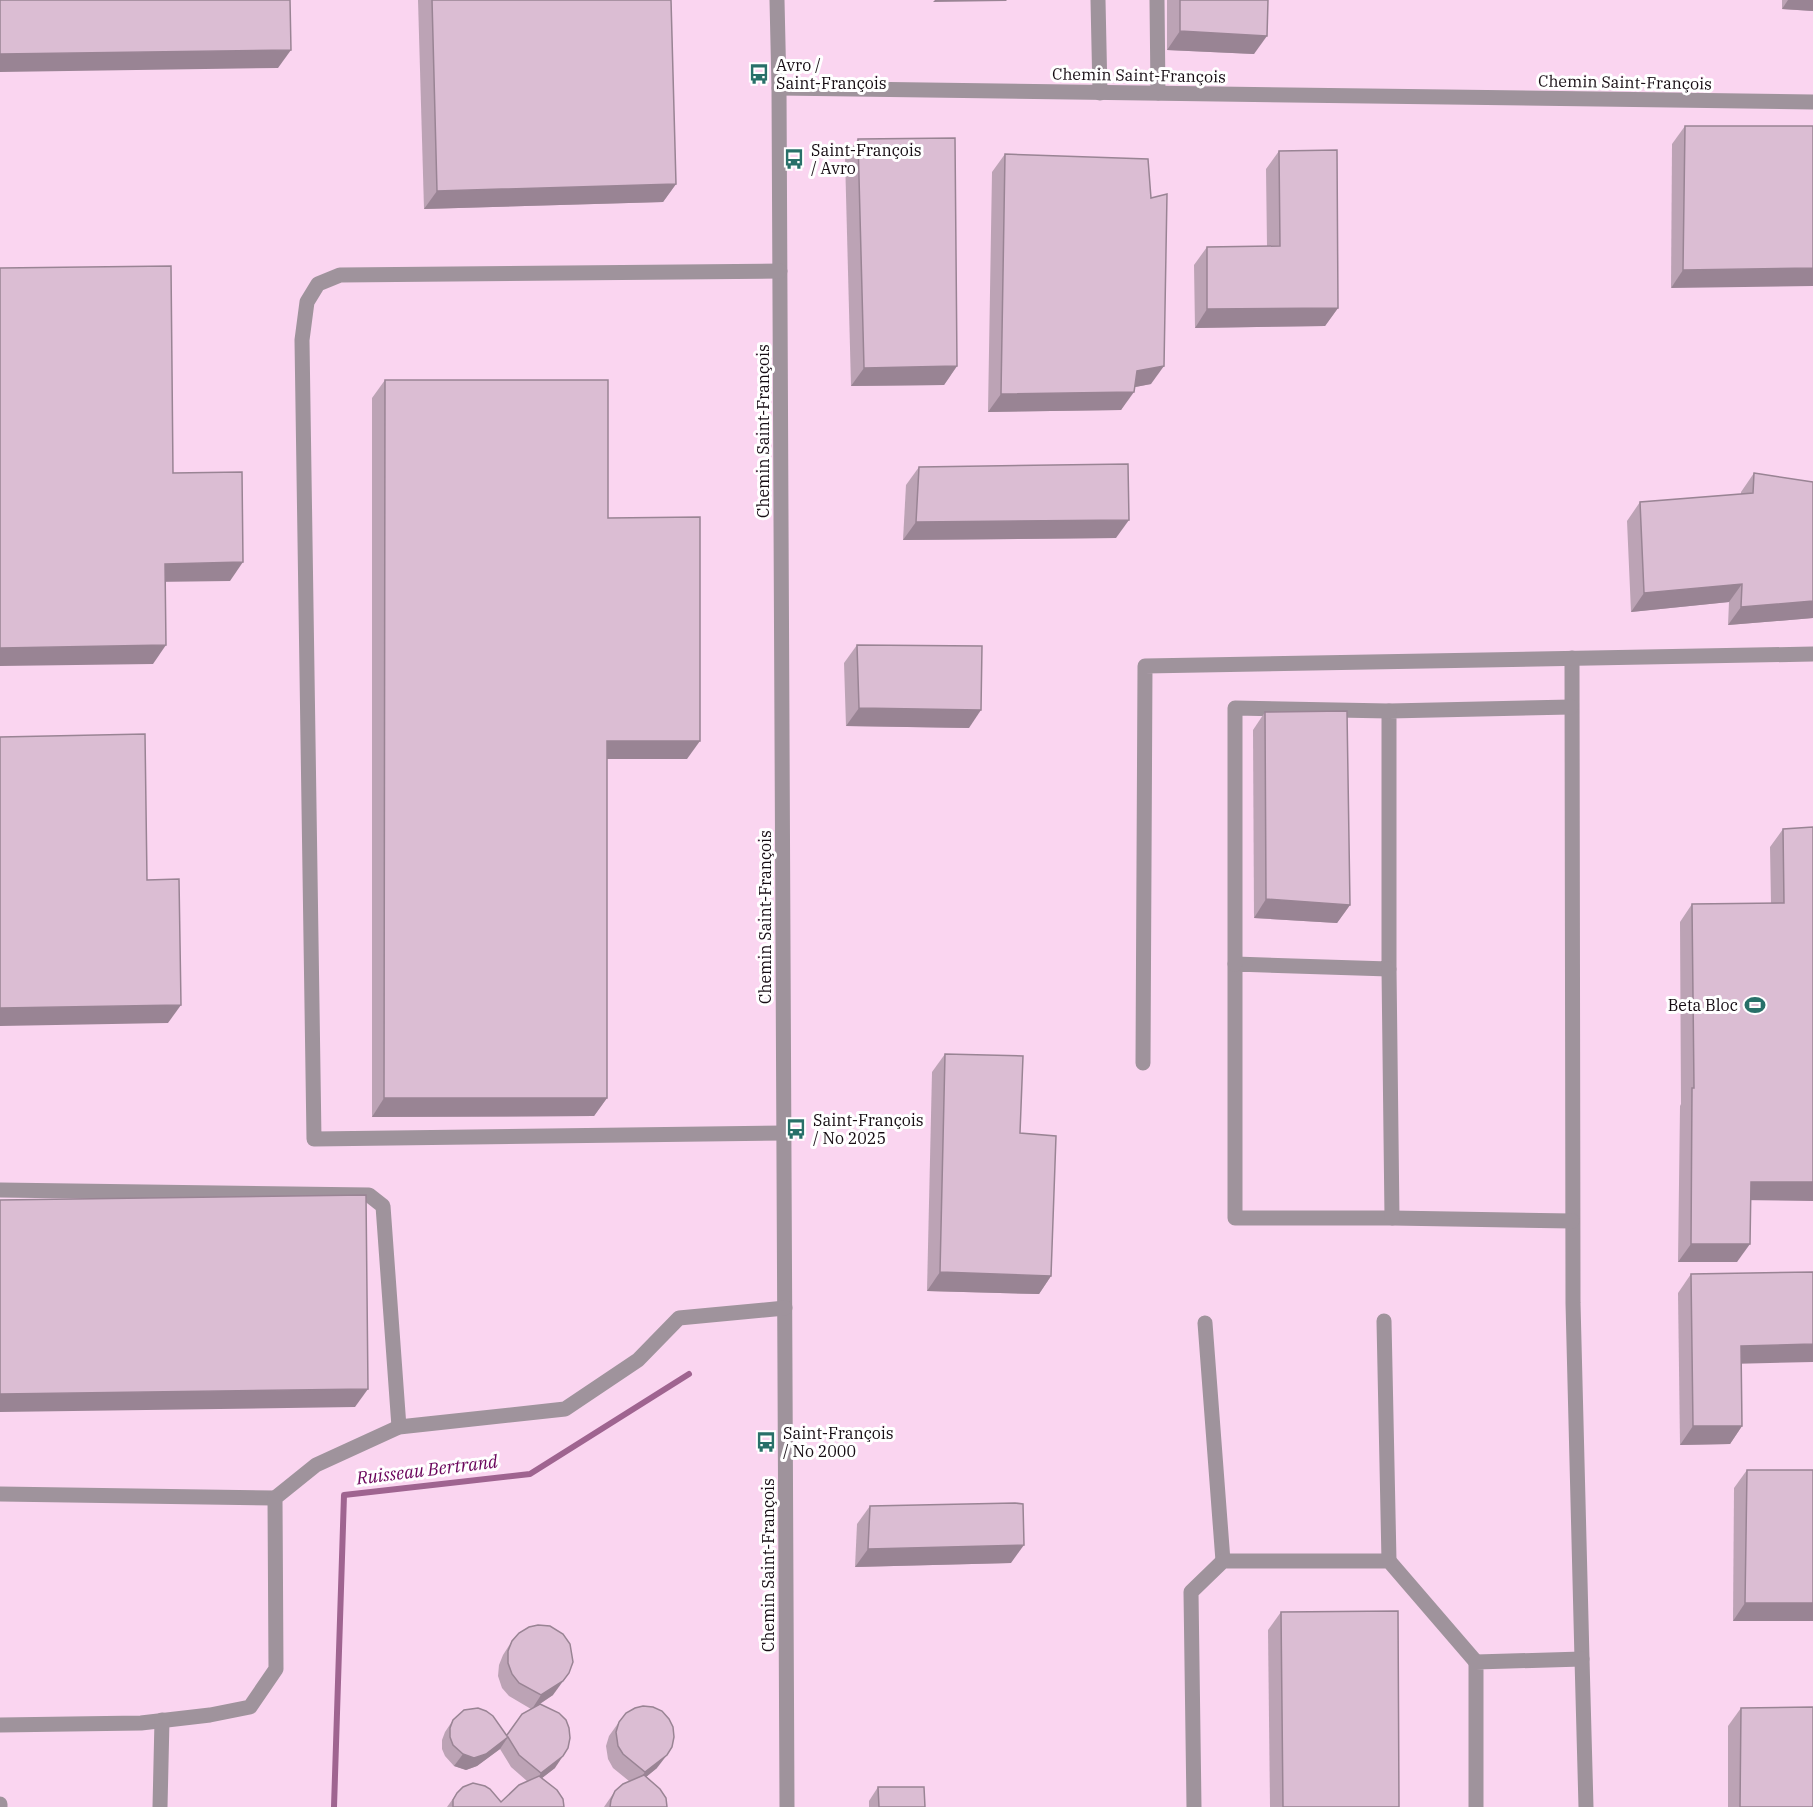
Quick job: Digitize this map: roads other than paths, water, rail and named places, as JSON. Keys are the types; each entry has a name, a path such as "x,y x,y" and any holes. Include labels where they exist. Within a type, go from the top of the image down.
{"street":[{"path":"777,0 779,88"},
{"path":"1098,0 1100,93"},
{"path":"1157,0 1158,93"},
{"name":"Chemin Saint-François","path":"787,1807 779,88 1813,102"},
{"path":"780,271 340,275 318,284 307,302 302,340 314,1138 784,1133"},
{"path":"1143,1063 1145,666 1813,654"},
{"path":"1572,658 1572,1221 1586,1807"},
{"path":"1571,707 1389,711 1235,708 1235,1218 1572,1221"},
{"path":"1389,711 1392,1218"},
{"path":"1235,964 1389,969"},
{"path":"0,1190 369,1195 383,1206 399,1427"},
{"path":"0,1494 275,1498 316,1465 399,1427 566,1409 638,1360 679,1317 785,1308"},
{"path":"1384,1321 1389,1561 1476,1662 1476,1807"},
{"path":"1205,1323 1223,1560"},
{"path":"0,1725 141,1723 210,1715 250,1707 276,1669 275,1498"},
{"path":"1194,1807 1191,1592 1223,1560 1389,1561"},
{"path":"1476,1662 1582,1659"},
{"path":"160,1807 162,1720"}],"waterway":[{"name":"Ruisseau Bertrand","path":"334,1807 344,1495 530,1474 689,1374"}],"place":[{"name":"Avro / Saint-François","path":"759,74"},
{"name":"Saint-François / Avro","path":"794,159"},
{"name":"Beta Bloc","path":"1755,1005"},
{"name":"Saint-François / No 2025","path":"796,1129"},
{"name":"Saint-François / No 2000","path":"766,1442"}]}
